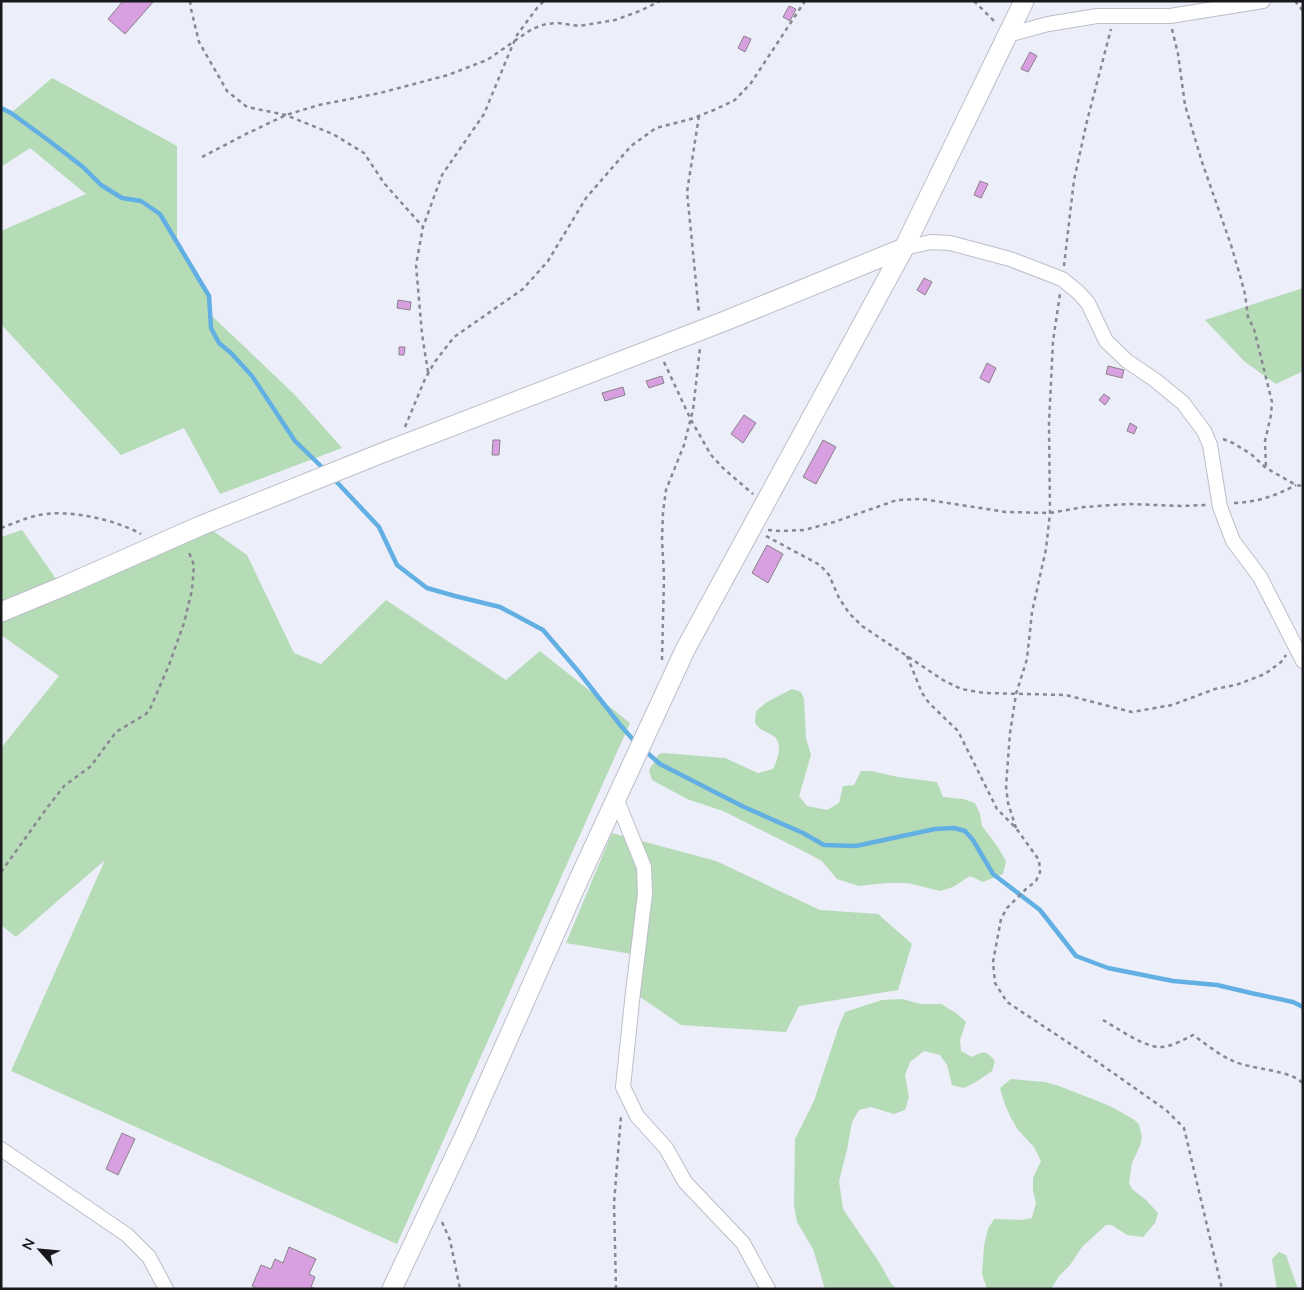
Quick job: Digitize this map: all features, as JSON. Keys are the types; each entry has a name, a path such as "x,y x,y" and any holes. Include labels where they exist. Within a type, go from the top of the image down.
{"street":[{"path":"392,1289 465,1135 579,879 685,650 904,248 1024,1"},
{"path":"1008,35 1048,24 1097,16 1170,16 1263,1"},
{"path":"1,612 182,534 396,448 701,330 904,248 931,242 950,243 1010,259 1062,279 1088,302 1106,341 1127,361 1155,380 1183,403 1204,431 1210,445 1220,504 1232,541 1260,577 1303,661"},
{"path":"616,798 644,867 646,894 623,1087 636,1116 666,1148 684,1182 743,1243 768,1289"},
{"path":"1,1149 127,1235 149,1257 166,1289"}],"path":[{"path":"190,1 190,9 199,42 227,92 247,107 286,115 332,134 364,153 384,183 423,227"},
{"path":"428,374 422,334 416,265 423,227 442,175 484,114 515,40 544,1"},
{"path":"202,157 286,115 318,105 380,93 448,75 487,60 532,29 546,24 558,23 579,26 615,20 660,1"},
{"path":"396,448 428,374 454,337 524,289 548,261 586,198 631,146 656,128 699,116 735,100 751,84 805,1"},
{"path":"974,1 1008,35"},
{"path":"1294,1 1303,12"},
{"path":"1016,828 1008,802 1006,786 1010,733 1016,694 1027,659 1032,612 1046,549 1050,513 1049,423 1054,341 1070,227 1074,180 1086,121 1114,16"},
{"path":"1170,16 1178,54 1184,105 1231,245 1245,294 1248,317 1254,329 1272,402 1265,442 1266,468"},
{"path":"662,661 663,512 666,490 684,445 691,420 701,330 687,192 699,116"},
{"path":"657,347 691,420 711,455 724,469 765,504"},
{"path":"1204,431 1233,443 1251,454 1266,468 1296,485 1303,486"},
{"path":"752,528 780,531 804,530 834,522 897,500 922,498 1006,512 1050,513 1084,507 1130,504 1181,506 1246,502 1276,495 1296,485"},
{"path":"1,528 36,516 62,514 102,519 131,529 160,544"},
{"path":"752,528 820,565 829,575 839,598 862,626 943,680 961,689 984,693 1066,695 1132,712 1172,705 1215,689 1236,685 1265,674 1281,662 1293,642"},
{"path":"1,872 64,786 91,766 116,732 146,714 150,709 169,665 184,622 192,590 194,565 182,534"},
{"path":"907,656 922,693 958,731 997,809 1016,828 1039,860 1040,872 1036,881 1007,908 1001,919 993,962 995,983 1007,1002 1099,1062 1166,1110 1184,1128 1222,1289"},
{"path":"1103,1020 1136,1040 1159,1047 1173,1045 1193,1035 1234,1062 1292,1076 1303,1084"},
{"path":"616,1289 614,1203 621,1116"},
{"path":"433,1202 450,1240 460,1289"}],"green space":[{"path":"52,78 177,146 177,242 209,296 211,315 295,395 342,448 220,494 184,428 121,455 1,324 1,231 86,194 30,148 1,167 1,108 11,113"},
{"path":"1303,288 1303,371 1276,384 1245,362 1205,320"},
{"path":"206,526 247,555 294,653 321,664 386,600 506,680 540,651 630,723 397,1244 11,1071 105,860 16,937 1,925 1,748 59,676 1,635 1,537 22,530 63,589"},
{"path":"792,689 801,692 804,699 806,738 811,755 799,796 807,806 827,810 839,803 843,786 854,785 861,771 937,782 943,797 963,799 975,803 980,814 982,826 1006,861 1003,874 983,882 970,876 953,887 940,891 908,883 859,886 837,879 822,861 803,851 723,811 687,799 652,780 649,770 659,754 664,753 725,758 758,773 773,769 779,751 778,742 776,738 755,723 756,711 767,702"},
{"path":"612,833 716,861 820,910 878,914 912,944 898,990 799,1006 786,1032 681,1025 633,992 638,955 566,943"},
{"path":"902,999 921,1004 941,1004 956,1013 966,1022 960,1040 961,1051 972,1057 984,1053 995,1061 992,1071 964,1088 952,1085 947,1065 940,1055 924,1051 910,1062 905,1075 909,1097 905,1110 894,1114 871,1107 859,1110 852,1122 839,1181 843,1209 891,1283 897,1289 825,1289 813,1249 797,1222 794,1205 795,1139 814,1101 845,1012 882,1000"},
{"path":"1011,1079 1045,1082 1059,1086 1110,1106 1139,1124 1142,1137 1132,1163 1129,1183 1133,1190 1158,1213 1155,1223 1143,1237 1127,1235 1112,1225 1106,1225 1082,1247 1051,1289 987,1289 982,1274 984,1246 988,1229 994,1219 1022,1220 1032,1218 1036,1203 1033,1191 1033,1178 1041,1161 1034,1147 1018,1130 1004,1102 1000,1088"},
{"path":"1279,1252 1286,1255 1298,1289 1277,1289 1272,1259"}],"building":[{"path":"123,1 154,1 125,34 108,19"},
{"path":"789,6 796,9 790,21 783,17"},
{"path":"744,36 751,39 745,52 738,48"},
{"path":"1030,52 1037,56 1028,72 1021,69"},
{"path":"980,181 988,184 981,198 974,195"},
{"path":"924,278 932,282 925,295 917,290"},
{"path":"398,300 411,302 410,310 397,308"},
{"path":"399,347 405,347 404,355 399,355"},
{"path":"987,363 996,368 989,383 980,378"},
{"path":"1108,366 1124,370 1122,378 1106,374"},
{"path":"662,376 664,383 649,388 646,381"},
{"path":"623,387 625,395 605,401 602,393"},
{"path":"1104,394 1110,398 1105,405 1099,400"},
{"path":"744,415 756,423 743,443 731,434"},
{"path":"1130,423 1137,427 1134,434 1127,431"},
{"path":"493,440 500,440 499,455 492,455"},
{"path":"823,440 836,447 816,484 803,477"},
{"path":"767,545 783,554 768,583 752,573"},
{"path":"122,1133 135,1139 118,1175 106,1169"},
{"path":"289,1247 316,1259 309,1274 315,1277 311,1287 316,1289 258,1289 252,1286 261,1265 271,1269 275,1259 283,1263"}],"waterway":[{"path":"1,108 48,140 83,167 101,185 122,198 141,201 160,214 209,296 211,328 219,343 252,376 295,441 326,471"},
{"path":"333,478 379,527 397,565 427,588 500,607 543,630 636,743"},
{"path":"644,750 660,764 824,845 856,846 935,829 954,828 965,831 973,840 993,874 1040,910 1076,956 1108,968 1173,981 1217,985 1293,1002 1303,1007"}]}
